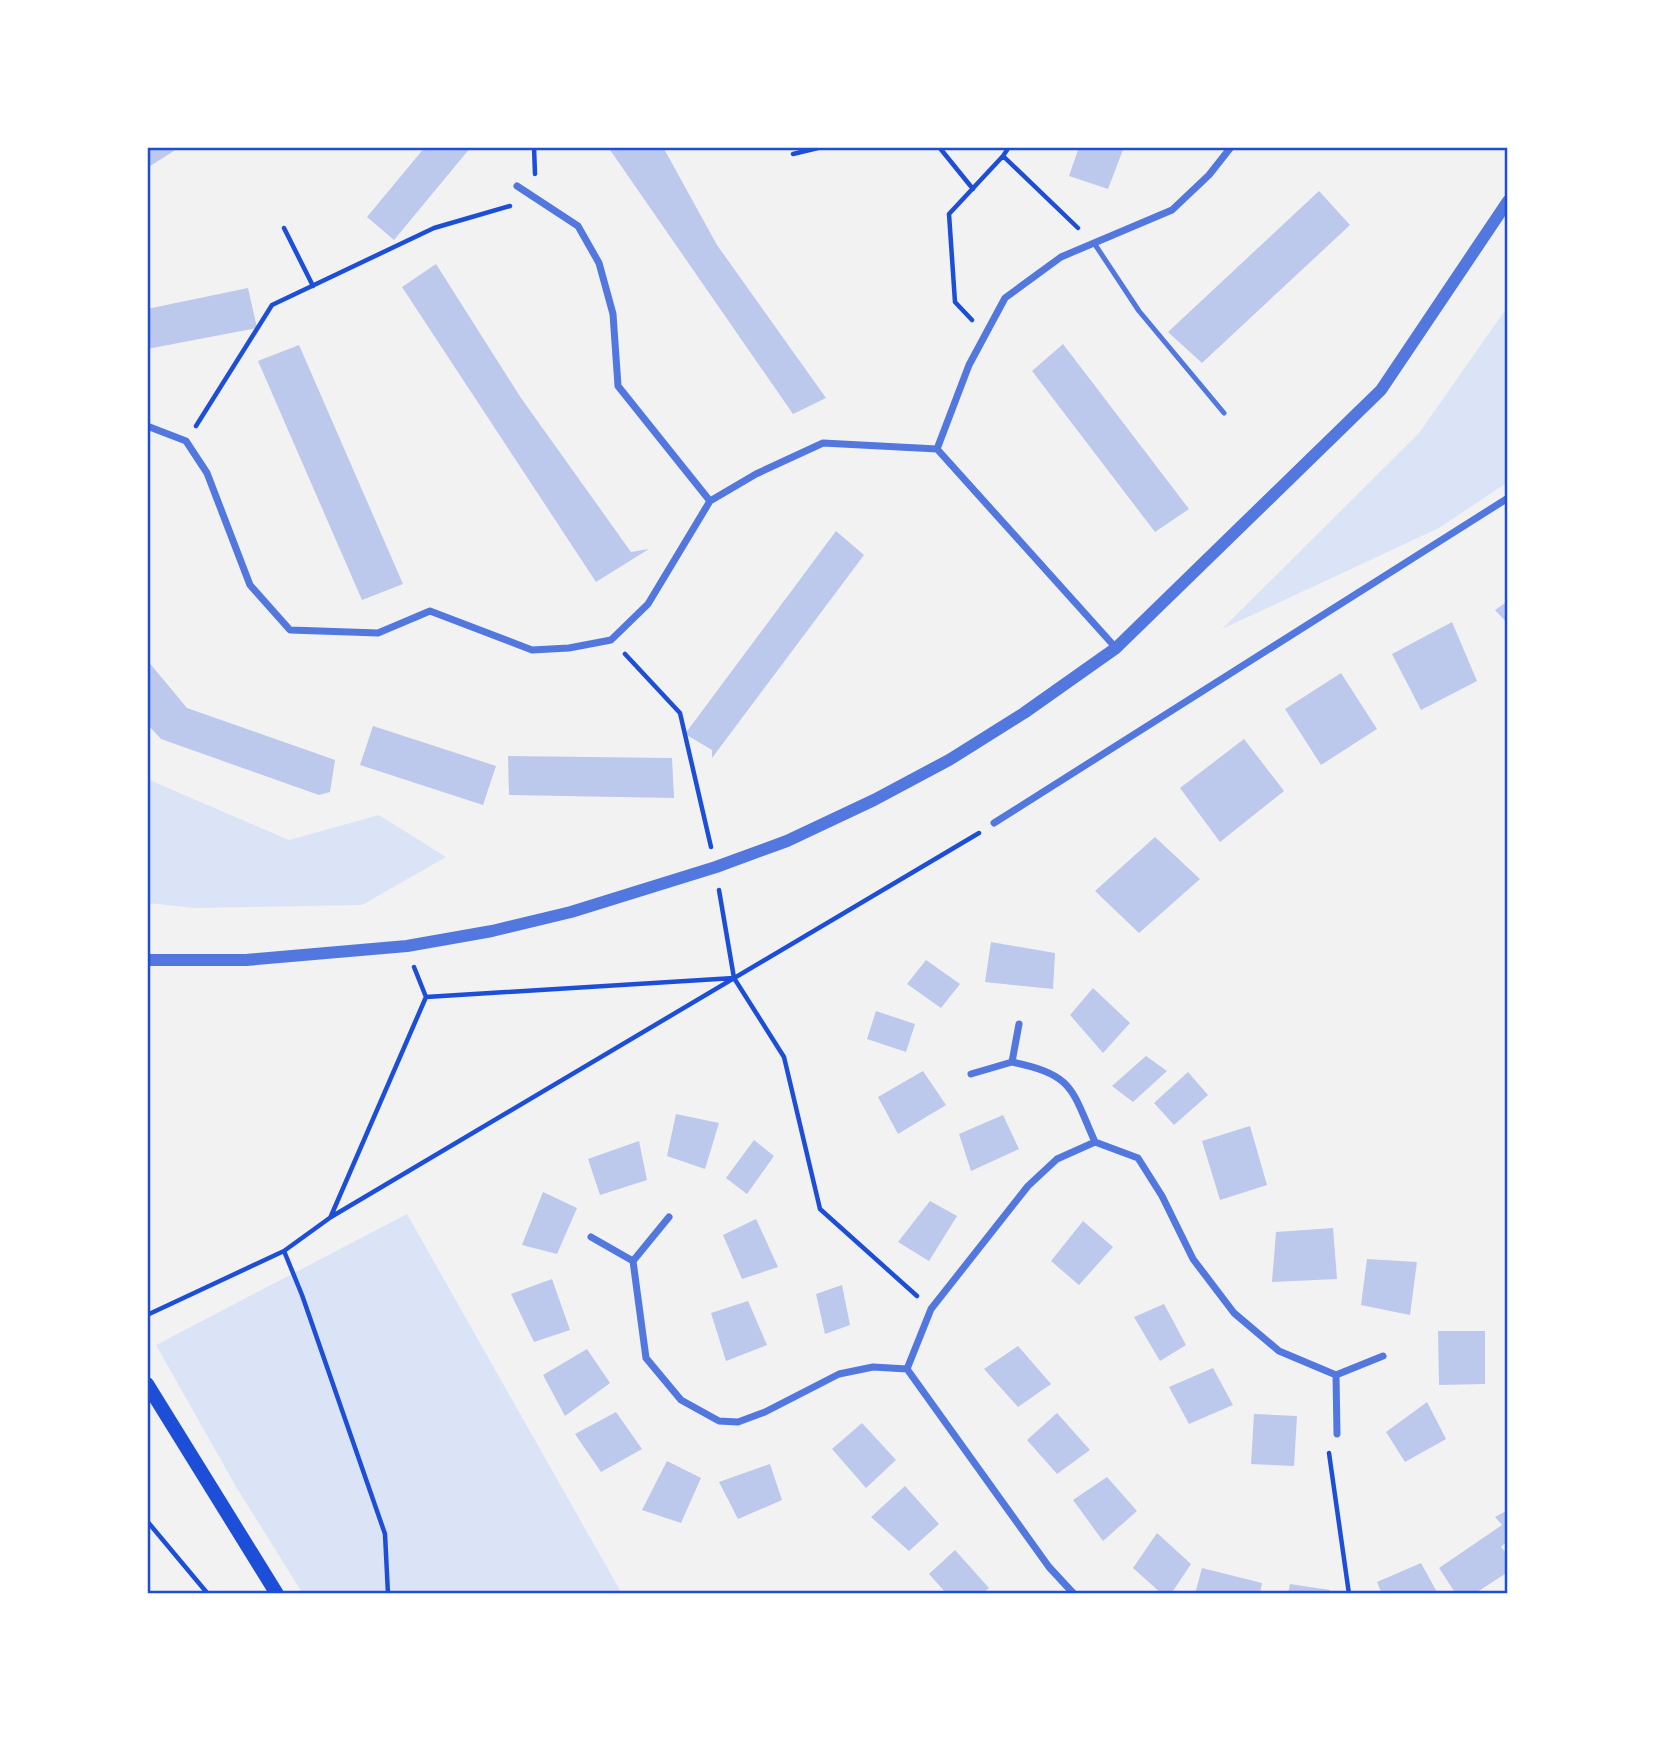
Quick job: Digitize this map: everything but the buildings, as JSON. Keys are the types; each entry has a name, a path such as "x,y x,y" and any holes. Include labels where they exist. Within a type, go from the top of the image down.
{"main road":[{"path":"147,1384 277,1594"}],"street":[{"path":"937,449 969,366 1005,298 1061,257 1172,210 1209,175 1231,147"},
{"path":"517,186 578,226 599,263 613,314 618,386 710,501"},
{"path":"147,960 258,959 407,946 492,931 571,912 716,867 787,841 874,800 949,760 1024,713 1116,648 1381,390 1508,201"},
{"path":"147,426 186,441 207,473 250,585 290,630 378,633 430,611 532,650 569,648 611,640 648,604 710,501 756,474 823,443 937,449 1116,648"},
{"path":"994,823 1508,498"},
{"path":"1012,1062 1020,1024"},
{"path":"971,1074 1012,1062 1049,1070 1071,1089 1094,1142"},
{"path":"907,1369 931,1309 1028,1186 1057,1159 1094,1142 1138,1158 1163,1196 1194,1259 1234,1313 1279,1351 1336,1375 1383,1356"},
{"path":"669,1217 633,1261 646,1358 681,1400 719,1421 738,1422 765,1412 839,1374 873,1367 907,1369"},
{"path":"591,1237 633,1261"},
{"path":"907,1369 1049,1567 1074,1594"},
{"path":"1336,1375 1337,1434"}],"lane":[{"path":"1094,243 1139,310 1224,413"}],"path":[{"path":"793,154 822,147"},
{"path":"940,147 973,189"},
{"path":"985,335 955,302 949,214 1009,147"},
{"path":"1003,156 1094,243"},
{"path":"186,441 272,305 434,228 535,198"},
{"path":"284,228 313,286"},
{"path":"147,1315 284,1251 331,1217 994,823"},
{"path":"331,1217 425,997 407,946"},
{"path":"734,978 784,1058 820,1209 931,1309"},
{"path":"284,1251 302,1295 385,1534 388,1594"},
{"path":"1337,1434 1328,1448 1349,1594"},
{"path":"147,1521 208,1594"}],"shaded area":[{"path":"1508,306 1508,482 1439,528 1222,629 1419,433"},
{"path":"147,779 289,840 379,815 446,857 362,905 195,908 147,903"},
{"path":"407,1214 620,1594 303,1594 235,1485 156,1345"}]}
